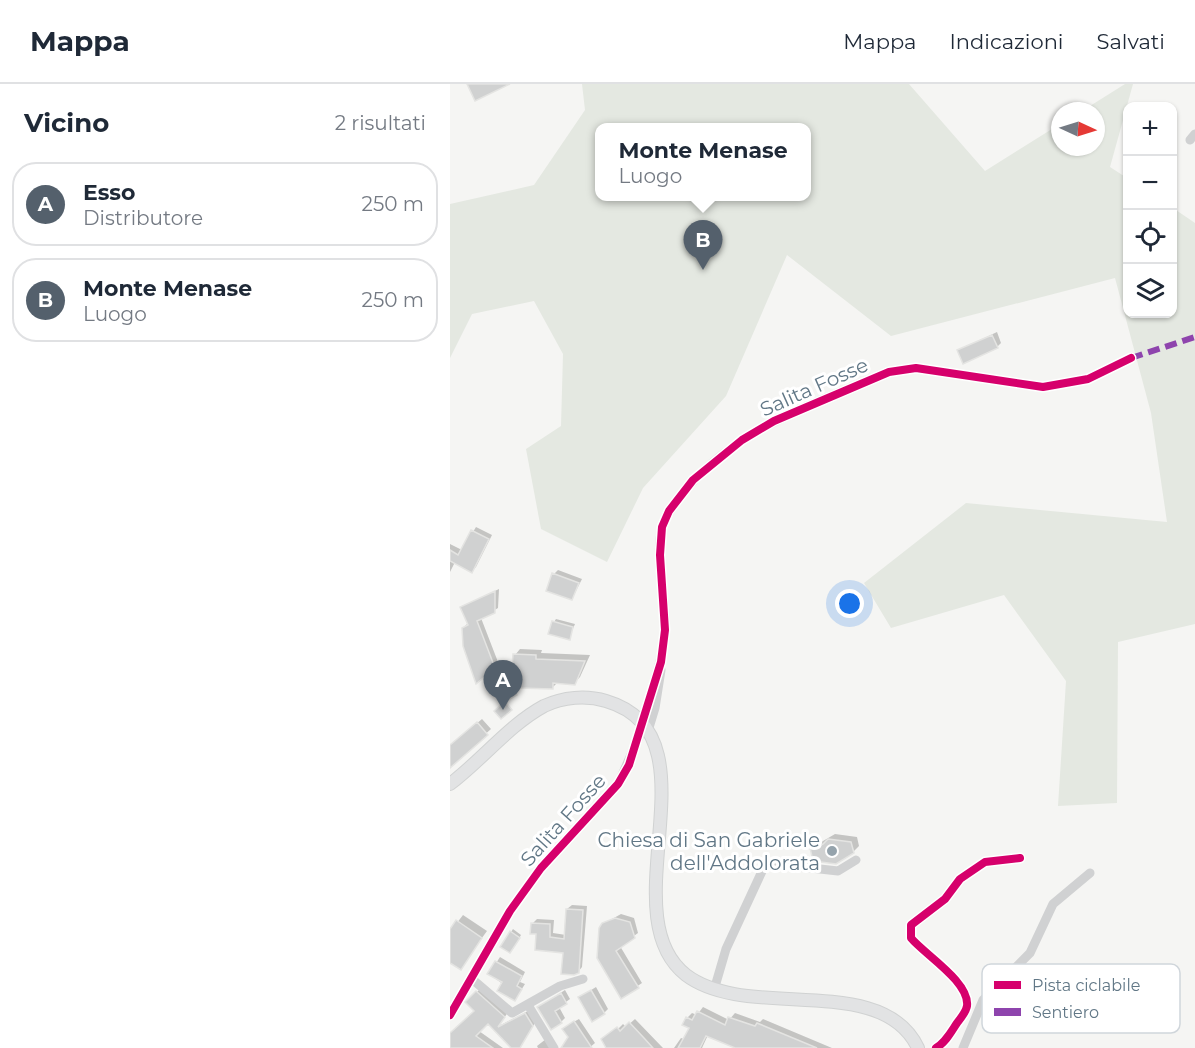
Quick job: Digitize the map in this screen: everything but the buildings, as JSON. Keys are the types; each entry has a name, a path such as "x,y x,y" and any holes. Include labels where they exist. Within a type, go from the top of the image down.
{"main road":[{"path":"450,784 537,711 562,700 586,698 610,702 634,716 644,734 656,747 661,776 658,930 664,948 674,963 688,976 714,990 872,1008 897,1021 908,1031 918,1048"}],"street":[{"name":"Salita Fosse","path":"450,1015 506,917 541,868 618,784 644,734 658,692 662,662 665,614 660,543 666,518 693,480 742,440 789,413 898,370 916,368 1043,387 1088,379 1131,358"},
{"name":"Salita Fosse","path":"646,713 655,675 662,662"},
{"path":"936,1048 949,1035 965,1011 966,996 936,958 911,938 911,925 945,899 960,879 985,862 1020,858"},
{"path":"714,990 726,949 764,867 775,864 838,871 856,860"},
{"path":"1019,964 1030,953 1053,904 1090,873"},
{"path":"472,979 508,1012 514,1013 560,986 583,979"},
{"path":"963,1048 982,1000"},
{"path":"528,1005 554,1048"}],"shaded area":[{"path":"582,84 909,84 985,171 1051,130 1051,156 1105,156 1105,102 1096,102 1125,84 1133,84 1128,102 1123,102 1123,120 1110,167 1123,175 1123,308 1115,278 891,336 787,255 726,396 643,488 607,562 541,529 526,449 561,426 563,354 534,301 472,314 450,358 450,204 534,185 585,110"},
{"path":"1177,211 1195,223 1195,624 1118,642 1117,803 1058,806 1066,681 1004,595 891,628 864,583 966,503 1167,522 1151,413 1126,318 1177,318"}],"marked path":[{"path":"1131,358 1195,337"}],"cycle path":[{"path":"450,1015 510,911 541,868 618,784 629,765 661,662 665,630 660,555 662,527 669,511 693,480 742,440 774,421 889,372 916,368 1043,387 1088,379 1131,358"},
{"path":"936,1048 945,1040 964,1013 967,1006 966,997 954,978 911,938 911,925 945,899 960,879 985,862 1020,858"}],"place":[{"name":"Monte Menase","path":"703,270"},
{"name":"Esso","path":"503,710"},
{"name":"Chiesa di San Gabriele dell'Addolorata","path":"832,851"}]}
